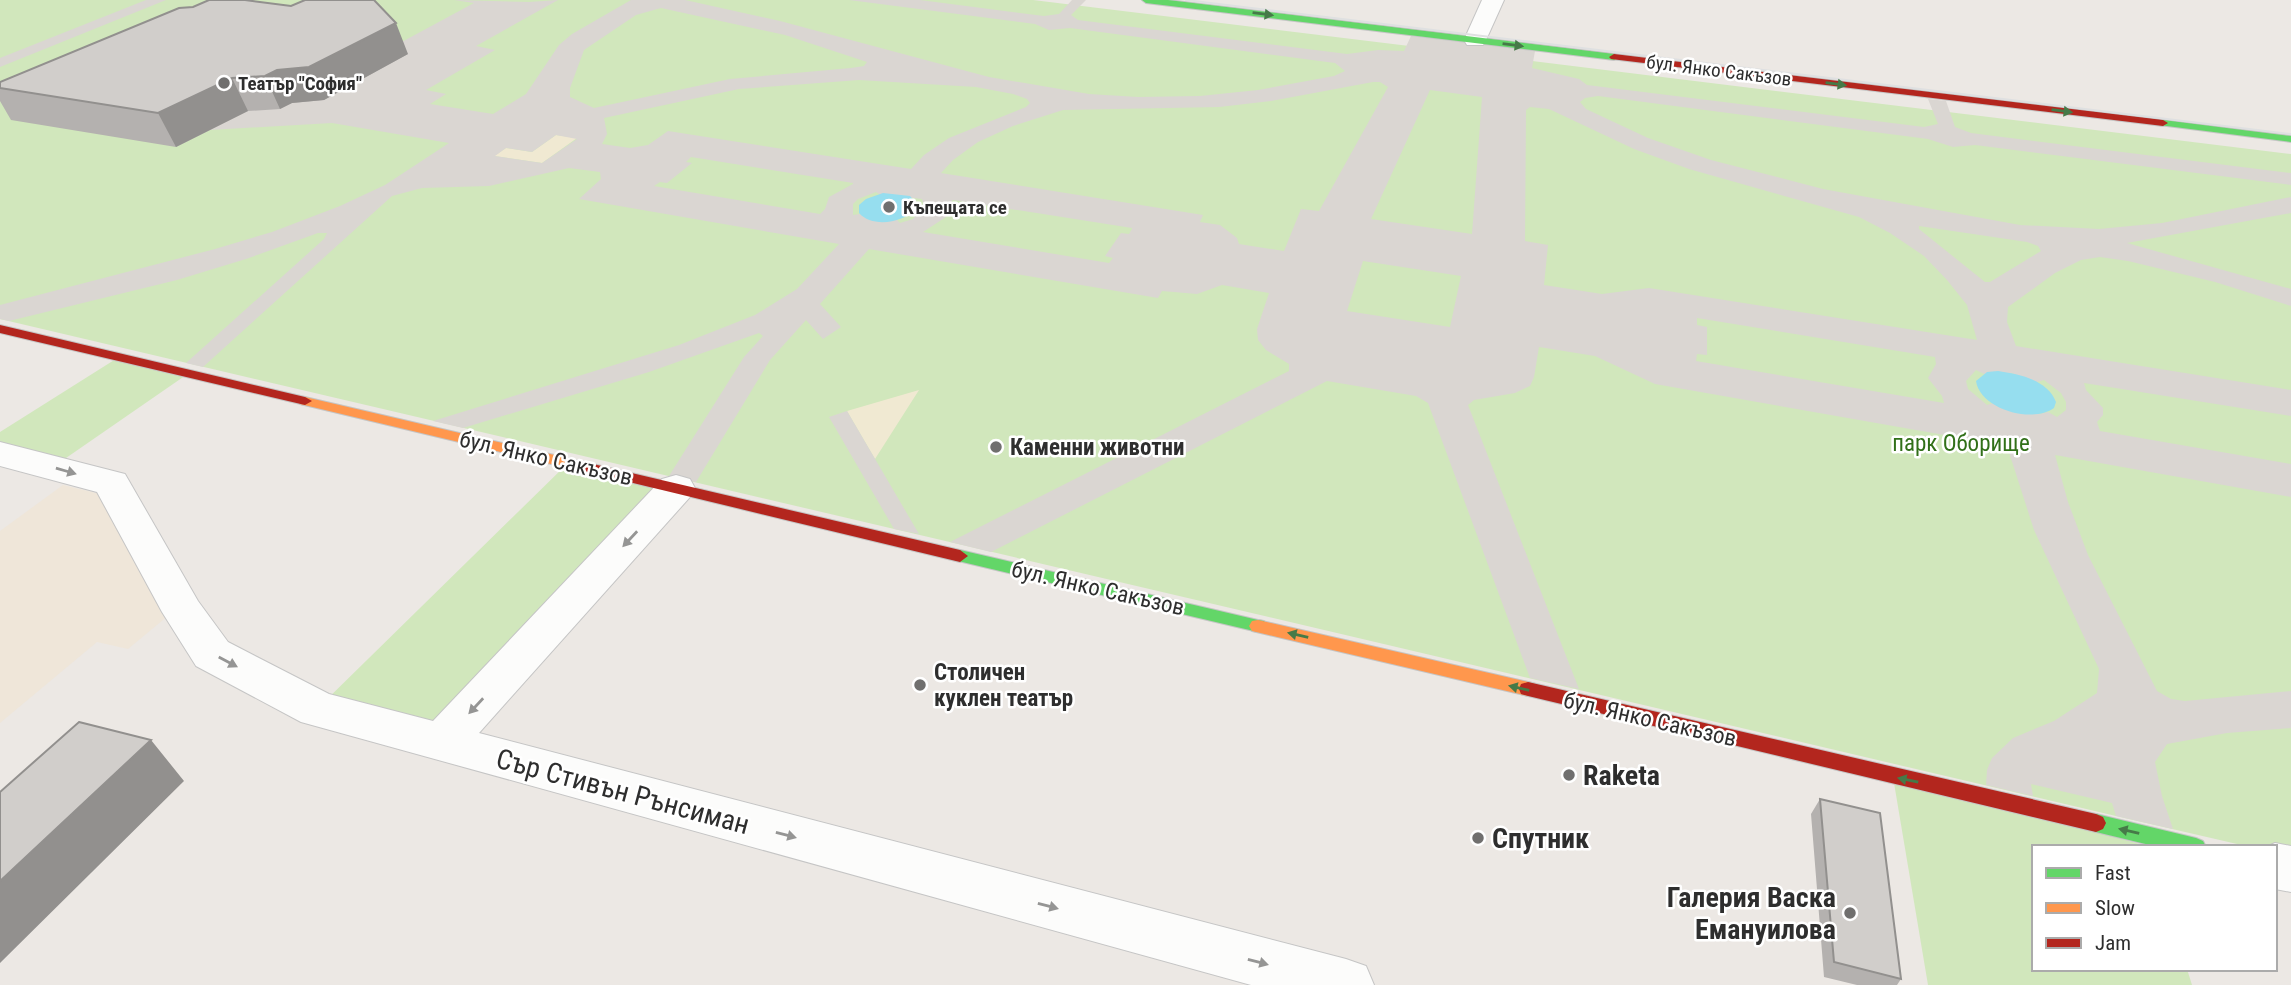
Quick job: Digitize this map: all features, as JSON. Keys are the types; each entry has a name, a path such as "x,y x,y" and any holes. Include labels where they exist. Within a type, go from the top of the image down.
{"street":[{"name":"бул. Янко Сакъзов","path":"1146,0 1481,26 2291,139"},
{"path":"1481,26 1493,0"},
{"name":"бул. Янко Сакъзов","path":"0,329 2188,845"},
{"name":"Сър Стивън Рънсиман","path":"0,454 112,483 183,612 212,654 317,709 1346,985"},
{"path":"442,743 676,488"}],"shaded area":[{"path":"146,0 166,0 0,67 0,58"},
{"path":"454,0 558,0 476,46 495,50 426,90 446,94 430,104 493,114 526,94 559,45 572,34 631,0 685,0 780,21 989,77 1089,94 1138,97 1200,96 1258,90 1334,76 1345,71 1335,63 1070,28 1049,30 1035,24 849,0 920,0 1044,16 1059,14 1072,0 1086,0 1071,15 1078,20 1347,54 1378,50 1404,51 1411,36 1535,51 1532,68 1579,79 1587,85 1924,127 1938,124 1928,99 1946,101 1955,127 1971,133 2291,173 2291,185 1975,145 1953,147 1928,139 1598,96 1585,98 1580,102 1586,109 1648,138 1711,160 1823,189 2020,225 2099,229 2162,223 2291,197 2291,213 2127,243 2291,289 2291,306 2215,282 2100,257 2081,260 2055,273 2008,307 2007,322 2016,346 2291,390 2291,416 2084,383 2086,390 2103,408 2103,415 2097,422 2100,431 2291,464 2291,497 2055,455 2068,502 2088,555 2157,691 2171,699 2185,701 2291,691 2291,728 2227,733 2167,744 2155,762 2173,829 2116,816 2112,803 2031,784 2033,796 1986,785 1987,770 1992,758 2013,738 2054,721 2097,693 2099,669 2034,530 2007,446 1655,384 1595,356 1539,347 1530,386 1515,393 1474,400 1468,405 1579,689 1530,678 1428,403 1416,396 1327,381 991,552 950,542 1289,371 1289,364 1266,350 1258,340 1257,329 1269,293 1222,285 1197,294 1162,291 1158,298 869,249 820,304 841,327 823,339 806,320 770,360 696,482 669,476 744,357 763,336 759,333 649,372 463,428 433,421 679,345 755,315 797,289 839,244 579,199 601,179 600,172 569,168 489,186 422,188 392,196 203,367 186,363 324,239 327,233 318,233 177,280 9,321 0,319 0,305 215,249 272,232 340,206 385,185 449,143 332,123 210,130 206,123 398,44 474,3","holes":["661,8 785,35 867,62 864,66 851,68 730,79 594,108 570,97 570,88 584,50 636,15","859,80 976,87 1013,94 1027,99 1030,103 949,138 924,155 911,169 668,131 648,145 630,148 602,144 607,134 604,118 739,89","1373,82 1380,82 1388,87 1319,211 1301,209 1284,251 1239,244 1237,238 1220,225 1200,222 1203,215 941,173 953,160 978,142 1013,126 1063,110 1219,107 1271,101","1430,90 1482,97 1472,234 1371,219","1530,107 1549,109 1634,149 1689,169 1859,217 1890,233 1924,256 1947,280 1967,305 1977,340 1649,288 1602,294 1544,285 1548,245 1525,241 1526,110","556,135 577,139 542,163 495,156 506,148 532,152","691,157 853,184 829,197 820,214 654,186 660,182 667,183 692,163 686,162","876,192 922,199 924,207 913,219 900,223 897,220 878,221 860,214 853,215 853,204 858,199","953,200 1132,229 1129,234 1121,233 1105,256 1113,258 1109,263 923,232 946,217 948,205","1919,226 2027,242 2038,246 2041,251 1990,282 1985,282 1919,229","1363,261 1461,276 1450,327 1347,311","1697,318 1935,357 1936,364 1928,378 1944,403 1696,361 1697,354 1707,355 1707,327 1697,325","1976,370 1984,374 2011,373 2037,382 2044,380 2061,393 2066,402 2066,410 2057,417 2048,412 2014,412 1993,403 1987,405 1968,389 1966,381"]},
{"path":"847,411 919,534 894,529 829,417"},
{"path":"63,485 100,494 169,615 128,649 97,642 0,723 0,531"}],"green space":[{"name":"парк Оборище","path":"0,0 1033,0 2291,154 2291,856 2277,848 2277,845 2241,845 0,319"},
{"path":"119,357 189,373 53,467 0,454 0,432"},
{"path":"568,463 676,488 442,742 317,709"},
{"path":"1893,777 2144,845 2032,845 2032,971 2188,971 2192,985 1928,985"}],"sand":[{"path":"556,135 577,138 542,163 494,156 506,148 532,152"},
{"path":"919,390 875,459 847,411"}],"water":[{"path":"883,193 910,196 917,204 916,209 903,218 888,222 872,221 859,213 859,205 866,199"},
{"path":"1998,371 2040,383 2052,394 2056,402 2054,408 2044,413 2021,414 1997,406 1980,391 1976,381 1987,372"}],"building":[{"path":"209,0 245,0 291,6 305,0 374,0 396,23 309,67 277,70 265,76 232,78 158,113 0,88 0,82 179,8 193,7"},
{"path":"79,722 151,740 0,881 0,792"},
{"path":"1820,799 1880,813 1901,979 1834,962"}],"tram line":[{"path":"1186,0 2291,134"}],"traffic: fast":[{"path":"1146,0 1614,57"},
{"path":"2163,123 2291,139"},
{"path":"960,556 1258,626"},
{"path":"2096,823 2188,845"}],"traffic: slow":[{"path":"305,401 576,465"},
{"path":"1258,626 1528,689"}],"traffic: jam":[{"path":"1614,57 2163,123"},
{"path":"0,329 305,401"},
{"path":"576,465 960,556"},
{"path":"1528,689 2096,823"}],"place":[{"name":"Театър \"София\"","path":"224,83"},
{"name":"Къпещата се","path":"889,207"},
{"name":"Каменни животни","path":"996,447"},
{"name":"Столичен куклен театър","path":"920,685"},
{"name":"Raketa","path":"1569,775"},
{"name":"Спутник","path":"1478,838"},
{"name":"Галерия Васка Емануилова","path":"1850,913"}]}
